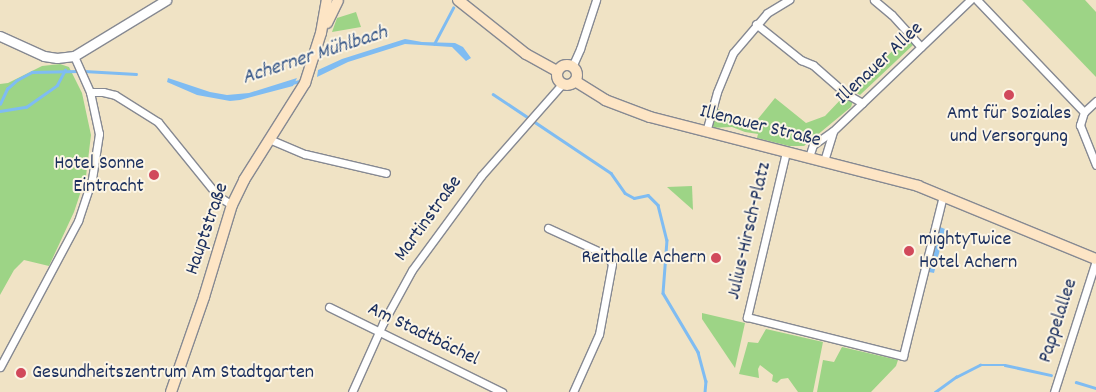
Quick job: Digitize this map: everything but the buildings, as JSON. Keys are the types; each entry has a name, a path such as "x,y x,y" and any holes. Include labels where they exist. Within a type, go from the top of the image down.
{"main road":[{"name":"Hauptstraße","path":"322,33 327,0"},
{"name":"Hauptstraße","path":"171,392 204,297 232,205 306,78 322,33 338,0"},
{"path":"458,0 526,54 557,71"},
{"path":"563,66 572,67 577,75 575,81 569,85 562,84 557,79 557,71 563,66"},
{"name":"Illenauer Straße","path":"575,81 605,100 627,109 706,132 881,176 943,195 1096,259"}],"street":[{"path":"572,67 596,0"},
{"path":"706,132 717,92 732,53 756,24 778,5 789,0"},
{"path":"874,0 892,15 921,47"},
{"name":"Illenauer Allee","path":"808,157 813,146 833,130 970,0"},
{"path":"977,0 1084,112"},
{"path":"0,36 44,56 57,58 74,56 161,2"},
{"path":"756,24 801,60 813,65 844,92 862,103"},
{"path":"0,367 78,221 90,186 99,134 90,92 74,56"},
{"name":"Martinstraße","path":"352,392 379,332 408,277 456,208 481,176 562,84"},
{"path":"90,92 103,92 115,95 158,122 218,196 232,205"},
{"path":"1096,101 1084,112 1080,121 1081,132 1096,165"},
{"name":"Illenauer Allee","path":"824,161 833,130"},
{"path":"270,139 305,154 386,173"},
{"name":"Julius-Hirsch-Platz","path":"786,152 747,317 903,356 943,195"},
{"path":"548,228 608,255 612,264 599,334 573,392"},
{"name":"Pappelallee","path":"1054,392 1096,259"},
{"name":"Am Stadtbächel","path":"329,307 502,392"}],"green space":[{"path":"1022,0 1085,0 1096,12 1096,77"},
{"path":"356,12 361,27 332,32 337,18"},
{"path":"909,35 913,45 860,95 852,90"},
{"path":"60,64 69,67 82,93 91,135 86,176 74,212 49,266 24,260 14,270 0,295 0,84 8,83 42,66"},
{"path":"844,96 853,101 851,107 804,146 789,146 757,138 758,134 732,127 710,128 714,112 719,109 749,130 775,98 806,123 825,116"},
{"path":"692,186 693,210 667,187"},
{"path":"702,313 745,323 735,368 702,319"},
{"path":"766,329 823,342 813,392 798,392 788,378 781,379 777,383 772,381 773,375 760,365 758,369 759,378 739,374 748,342 758,343"},
{"path":"842,347 898,360 896,366 871,392 817,392 823,360 834,362"}],"water":[{"path":"405,39 422,42 455,43 463,47 471,58 466,61 452,47 405,44 348,62 317,77 318,70 342,59"},
{"path":"168,78 210,92 227,95 249,93 297,78 293,86 230,101 197,95 167,82"},
{"path":"940,227 945,229 934,273 929,272"}],"waterway":[{"path":"434,44 453,8"},
{"path":"0,111 26,107 57,85 65,70"},
{"name":"Acherner Mühlbach","path":"0,104 7,89 17,80 32,72 78,71"},
{"name":"Acherner Mühlbach","path":"84,71 136,74"},
{"name":"Acherner Mühlbach","path":"292,83 303,80"},
{"name":"Acherner Mühlbach","path":"493,94 611,173 625,193 634,198 648,195 658,205 667,240 663,293 698,352 706,381 705,392"},
{"name":"Acherner Mühlbach","path":"935,392 956,377 980,365 1005,365 1051,375"},
{"name":"Acherner Mühlbach","path":"1076,382 1096,388"}],"place":[{"name":"Amt für Soziales und Versorgung","path":"1009,95"},
{"name":"Hotel Sonne Eintracht","path":"154,175"},
{"name":"mightyTwice Hotel Achern","path":"909,251"},
{"name":"Reithalle Achern","path":"716,258"},
{"name":"Gesundheitszentrum Am Stadtgarten","path":"21,373"}]}
